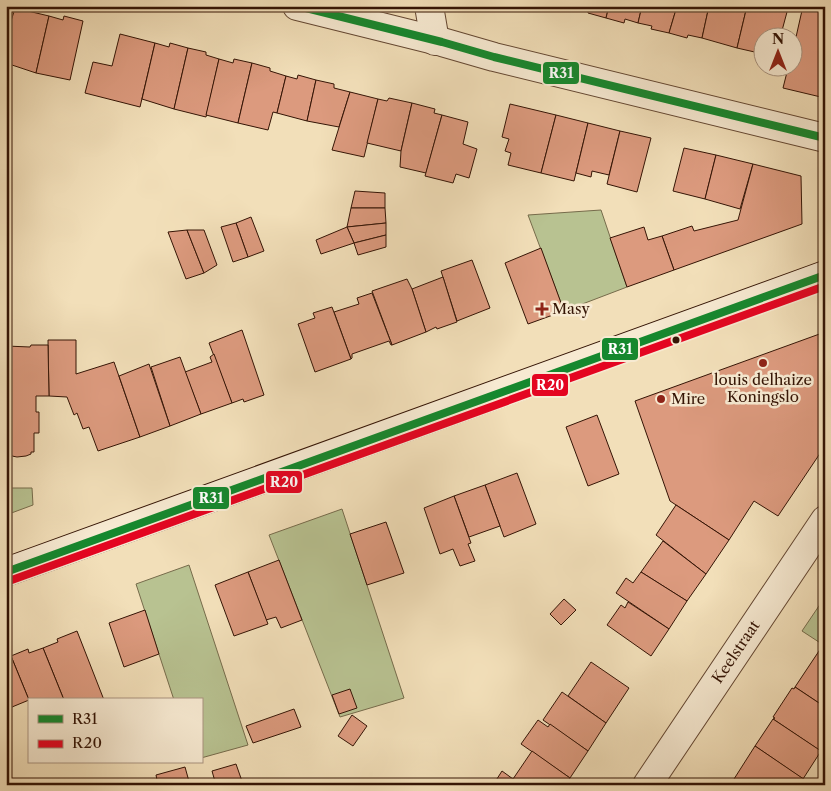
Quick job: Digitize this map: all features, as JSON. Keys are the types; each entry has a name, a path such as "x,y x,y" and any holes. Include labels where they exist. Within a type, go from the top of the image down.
{"street":[{"path":"297,6 504,60 825,138"},
{"path":"429,6 435,41"},
{"path":"6,572 825,275"},
{"name":"Keelstraat","path":"647,785 825,520"}],"green space":[{"path":"601,210 627,287 564,311 528,215"},
{"path":"6,488 32,488 33,505 6,515"},
{"path":"342,509 404,698 340,717 269,535"},
{"path":"189,565 248,745 202,758 202,698 173,698 136,584"},
{"path":"825,597 825,646 802,631"}],"building":[{"path":"6,6 15,8 6,38"},
{"path":"574,6 609,6 606,18 588,13 588,10"},
{"path":"609,6 642,6 638,23 625,19 624,23 606,18"},
{"path":"642,6 677,6 669,33 651,29 652,26 638,23"},
{"path":"677,6 709,6 702,38 688,35 687,38 669,33"},
{"path":"709,6 747,6 737,48 702,38"},
{"path":"747,6 781,6 780,10 787,12 783,28 754,28 754,52 737,48"},
{"path":"803,6 825,6 825,98 783,88 786,78 804,78 804,28 798,28"},
{"path":"15,8 49,16 36,73 6,63 6,38"},
{"path":"49,16 63,20 64,16 83,21 70,80 36,73"},
{"path":"120,34 155,43 140,107 85,93 93,62 112,66"},
{"path":"155,43 169,47 170,43 188,48 174,109 142,99"},
{"path":"188,48 206,52 206,55 219,59 206,117 174,109"},
{"path":"219,59 233,63 234,59 252,63 238,123 206,115"},
{"path":"252,63 270,68 270,71 286,76 277,113 273,112 268,130 238,123"},
{"path":"298,75 316,80 307,121 277,113 286,76 297,79"},
{"path":"316,80 334,84 334,88 350,92 339,127 307,121"},
{"path":"350,92 378,99 364,157 332,150"},
{"path":"389,98 412,103 401,151 367,143 378,99 387,101"},
{"path":"412,103 435,109 434,113 442,115 426,173 400,167 401,151"},
{"path":"510,104 556,115 541,173 508,165 511,153 505,151 509,139 502,137"},
{"path":"442,115 468,122 463,144 477,149 469,178 456,174 453,183 425,176"},
{"path":"556,115 588,123 574,181 541,173"},
{"path":"588,123 620,131 609,175 592,171 591,177 576,173"},
{"path":"620,131 651,138 637,192 607,184"},
{"path":"684,148 716,155 705,199 673,191"},
{"path":"716,155 753,164 740,209 705,199"},
{"path":"753,164 801,176 802,224 674,270 662,236 692,226 694,231 738,220"},
{"path":"355,191 385,193 385,208 351,208"},
{"path":"351,208 385,208 386,223 347,227"},
{"path":"251,217 264,251 248,257 236,223"},
{"path":"236,223 248,257 233,262 221,227"},
{"path":"386,223 386,235 354,243 347,227"},
{"path":"347,227 354,243 321,254 316,240"},
{"path":"644,227 648,240 662,236 674,270 627,287 610,238"},
{"path":"187,230 204,273 186,279 168,232"},
{"path":"187,230 204,230 217,265 204,273"},
{"path":"386,235 386,247 358,255 354,243"},
{"path":"541,248 564,311 528,324 505,263"},
{"path":"472,260 490,308 457,321 441,271"},
{"path":"443,277 457,322 437,329 436,327 426,332 412,289"},
{"path":"407,279 426,332 392,345 372,291"},
{"path":"372,293 392,345 389,341 352,354 351,359 334,312 359,304 357,298"},
{"path":"332,307 351,359 315,372 298,324 315,318 313,313"},
{"path":"242,330 264,395 244,402 243,399 232,403 209,343"},
{"path":"825,332 825,446 778,516 754,501 729,540 670,501 635,401"},
{"path":"48,340 76,340 76,374 114,362 140,437 98,451 89,427 83,429 77,413 74,415 67,397 49,396"},
{"path":"31,345 48,345 49,396 36,396 36,412 39,412 39,433 34,433 34,452 26,456 17,457 7,452 6,346 30,347"},
{"path":"214,354 232,403 201,414 185,372 212,362 210,357"},
{"path":"180,357 201,414 170,426 151,367"},
{"path":"149,364 170,426 140,437 119,376"},
{"path":"597,415 619,474 588,486 566,427"},
{"path":"517,473 536,524 504,537 485,485"},
{"path":"485,485 500,526 469,537 454,496"},
{"path":"454,496 471,543 468,544 475,561 460,566 453,549 440,554 424,508"},
{"path":"676,505 729,540 706,574 656,535"},
{"path":"386,522 404,573 367,585 350,534"},
{"path":"663,541 706,574 687,601 641,572"},
{"path":"279,560 302,620 281,628 276,617 266,620 248,572"},
{"path":"248,572 268,624 234,636 215,585"},
{"path":"641,572 687,601 669,629 616,593 626,578 633,583"},
{"path":"564,599 576,610 561,625 550,614"},
{"path":"628,602 669,629 651,656 607,625 621,605 625,608"},
{"path":"145,610 159,654 124,667 109,623"},
{"path":"77,631 103,698 63,698 43,648 58,642 57,639"},
{"path":"823,645 825,646 825,707 795,687"},
{"path":"43,648 63,698 28,698 11,656 28,649 29,653"},
{"path":"11,656 28,698 28,700 12,707 8,714 6,714 6,658"},
{"path":"591,662 629,688 606,723 568,696"},
{"path":"795,687 825,707 825,754 773,719 792,688 794,689"},
{"path":"350,689 357,708 339,714 332,695"},
{"path":"562,692 606,723 588,751 543,720"},
{"path":"294,709 301,727 253,743 246,726"},
{"path":"352,715 367,726 353,746 338,736"},
{"path":"773,719 821,751 803,779 755,746"},
{"path":"538,720 548,727 550,724 588,751 570,778 521,744"},
{"path":"755,746 811,785 743,785 734,779"},
{"path":"532,751 570,778 565,785 521,785 513,779"},
{"path":"236,764 243,784 216,785 212,771"},
{"path":"185,767 190,785 158,785 156,775"},
{"path":"502,771 513,779 521,785 493,785"}],"transit line":[{"name":"R31","path":"298,6 494,57 825,138"},
{"name":"R31","path":"6,572 825,275"},
{"name":"R20","path":"9,581 825,286"}],"place":[{"name":"Masy","path":"542,309"},
{"name":"louis delhaize Koningslo","path":"763,363"},
{"name":"Mire","path":"661,399"}]}
